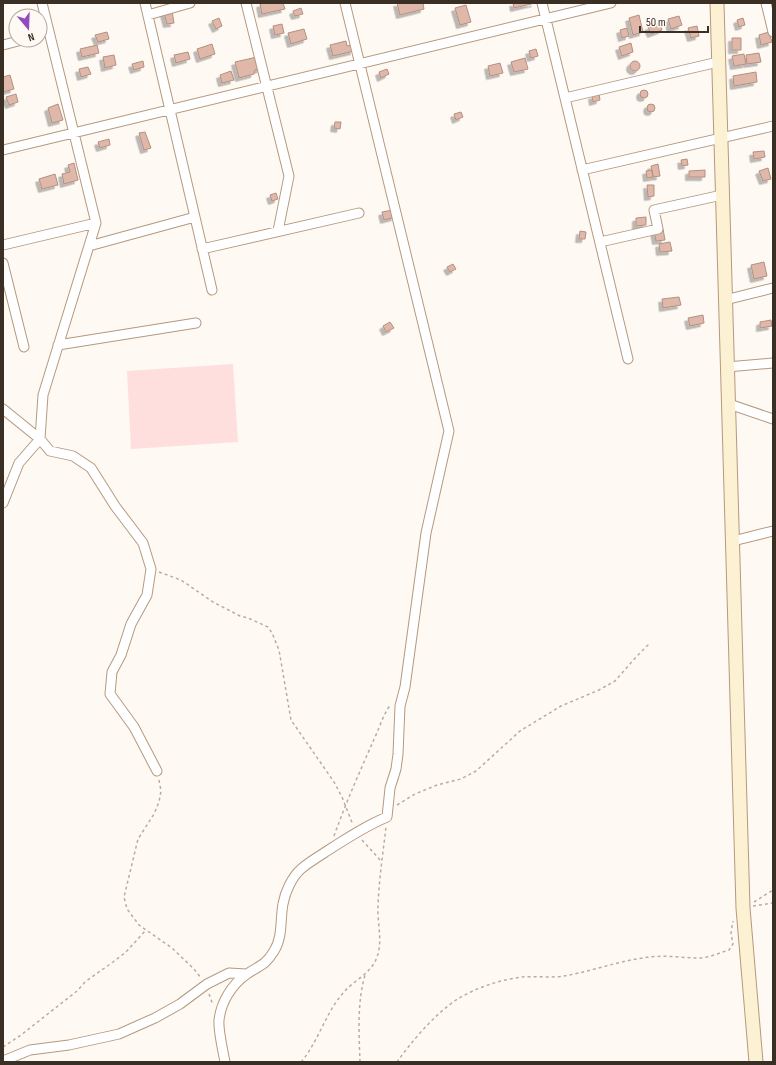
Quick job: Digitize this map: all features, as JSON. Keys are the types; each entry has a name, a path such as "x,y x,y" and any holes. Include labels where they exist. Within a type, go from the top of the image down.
{"main road":[{"path":"717,3 743,908 756,1062"}],"street":[{"path":"3,503 19,463 40,439 43,395 96,223 42,3"},
{"path":"145,3 212,290"},
{"path":"148,15 190,3"},
{"path":"246,3 289,176 278,232"},
{"path":"225,1062 219,1020 224,1001 232,987 246,974 264,965 274,951 279,941 283,903 287,890 301,870 330,849 371,823 387,817 390,788 396,769 400,706 405,687 426,533 449,431 344,3"},
{"path":"542,3 628,359"},
{"path":"3,150 611,3"},
{"path":"766,3 773,32"},
{"path":"565,98 718,62"},
{"path":"582,170 773,126"},
{"path":"600,242 658,229 654,210 722,195"},
{"path":"202,249 359,213"},
{"path":"89,246 195,217"},
{"path":"3,245 96,223"},
{"path":"3,263 24,347"},
{"path":"725,300 773,288"},
{"path":"58,345 196,323"},
{"path":"727,367 773,363"},
{"path":"729,404 773,419"},
{"path":"3,409 40,439 50,451 73,456 91,468 115,506 143,543 151,569 147,595 131,624 121,655 112,672 110,694 134,727 157,771"},
{"path":"733,541 773,531"},
{"path":"3,1061 30,1050 69,1045 119,1034 168,1011 206,984 229,973 246,974"}],"path":[{"path":"151,569 181,580 213,602 240,616 268,627 279,650 291,720 334,782 356,833 381,861"},
{"path":"301,1062 311,1048 327,1017 343,993 365,975 377,958 380,946 378,908 381,861 387,817 398,804 415,794 436,785 461,779 476,771 520,731 561,706 599,690 615,681 649,644"},
{"path":"330,849 341,817 384,713 393,702"},
{"path":"157,771 161,791 160,802 138,839 124,897 127,909 139,925 172,948 194,969 206,984 219,1020"},
{"path":"743,908 773,903"},
{"path":"397,1062 426,1027 455,1001 474,990 499,982 542,976 562,976 650,957 682,956 700,958 728,950 733,944 731,932 732,922"},
{"path":"3,1047 21,1035 77,991 85,982 118,958 146,930"},
{"path":"360,1062 359,1008 361,989 365,975"}],"shaded area":[{"path":"233,364 238,442 131,449 127,371"}],"building":[{"path":"283,3 285,9 262,14 260,4"},
{"path":"397,3 423,3 424,9 400,15"},
{"path":"513,3 535,3 514,8"},
{"path":"466,5 471,22 460,25 455,8"},
{"path":"301,8 303,14 295,16 293,11"},
{"path":"172,11 174,23 167,24 164,13"},
{"path":"639,15 643,32 633,35 629,18"},
{"path":"679,16 682,25 671,29 668,19"},
{"path":"219,18 222,26 216,29 212,21"},
{"path":"743,18 745,25 739,27 737,20"},
{"path":"660,23 662,30 651,34 648,27"},
{"path":"282,24 284,33 275,35 273,26"},
{"path":"697,26 699,36 691,38 688,28"},
{"path":"627,28 629,36 622,38 620,30"},
{"path":"304,29 307,39 291,44 288,33"},
{"path":"107,32 109,39 98,42 95,35"},
{"path":"769,32 772,42 761,45 759,35"},
{"path":"732,38 741,38 741,50 732,50"},
{"path":"346,41 347,46 352,45 354,51 333,56 330,45"},
{"path":"631,43 633,52 622,56 619,47"},
{"path":"212,44 215,54 200,59 197,49"},
{"path":"97,45 99,53 82,57 80,49"},
{"path":"536,49 538,56 531,58 529,51"},
{"path":"188,52 190,59 176,63 174,55"},
{"path":"759,53 761,62 747,64 746,55"},
{"path":"744,54 746,64 734,66 732,56"},
{"path":"114,55 116,65 105,68 103,57"},
{"path":"257,57 261,69 255,70 254,74 239,78 235,62"},
{"path":"525,58 528,69 514,72 511,62"},
{"path":"143,61 144,67 134,70 132,64"},
{"path":"633,61 637,61 639,62 639,70 633,71 630,68 630,64"},
{"path":"500,63 503,73 490,76 488,66"},
{"path":"88,67 91,74 81,77 79,69"},
{"path":"387,69 389,74 381,78 379,72"},
{"path":"231,71 234,80 222,83 220,75"},
{"path":"756,72 757,82 734,86 733,76"},
{"path":"10,75 14,89 3,92 3,77"},
{"path":"642,90 646,90 648,94 646,98 642,98 640,96 640,92"},
{"path":"16,94 18,102 9,105 6,97"},
{"path":"599,94 600,100 593,102 592,96"},
{"path":"58,104 63,120 52,123 48,108"},
{"path":"649,104 653,104 655,108 653,112 649,112 647,110 647,106"},
{"path":"461,112 463,117 456,120 454,114"},
{"path":"335,122 341,122 340,129 334,128"},
{"path":"145,132 151,148 144,150 139,133"},
{"path":"109,139 110,145 100,148 98,142"},
{"path":"764,151 765,157 754,159 753,152"},
{"path":"687,159 688,165 682,166 681,160"},
{"path":"74,163 78,180 64,184 62,174 70,172 68,165"},
{"path":"658,164 660,176 653,177 651,166"},
{"path":"768,168 771,179 763,181 759,171"},
{"path":"652,170 653,177 647,178 646,171"},
{"path":"705,170 705,177 689,177 689,171"},
{"path":"55,174 58,185 42,189 39,179"},
{"path":"647,185 654,185 654,196 648,197"},
{"path":"276,193 278,199 272,201 270,195"},
{"path":"393,210 395,217 384,220 382,212"},
{"path":"646,217 646,225 636,226 636,218"},
{"path":"663,229 665,240 656,241 654,230"},
{"path":"580,231 586,232 585,239 579,239"},
{"path":"670,242 672,251 660,252 659,244"},
{"path":"764,262 767,276 754,279 751,265"},
{"path":"453,264 456,269 450,272 447,267"},
{"path":"679,297 681,305 663,308 662,299"},
{"path":"703,315 704,323 690,326 688,318"},
{"path":"771,320 772,326 760,328 760,322"},
{"path":"390,322 394,328 386,332 383,326"}]}
